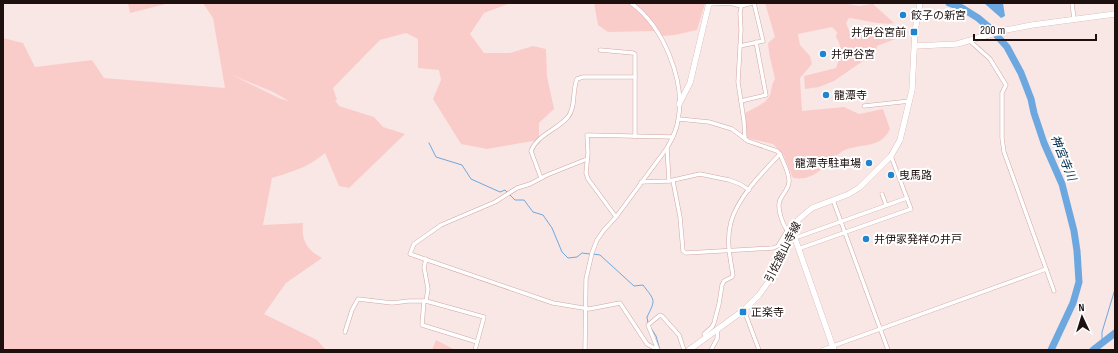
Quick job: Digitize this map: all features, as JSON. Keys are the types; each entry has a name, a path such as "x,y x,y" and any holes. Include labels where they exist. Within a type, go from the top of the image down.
{"main road":[{"path":"679,104 690,83 709,4"},
{"name":"引佐舘山寺線","path":"689,350 744,310 759,295 769,281 798,220 812,208 849,194 860,187 891,156 900,140 910,101 912,90 915,31 920,6"},
{"path":"915,46 952,44 1006,30 1115,14"},
{"path":"791,233 833,348"}],"street":[{"path":"585,350 586,279 590,259 597,240 667,148 673,137 678,119 679,85 672,62 662,40 646,18 631,3"},
{"path":"709,4 753,3 763,41 740,46"},
{"path":"1072,3 1074,19"},
{"path":"742,4 740,13 741,30 738,82 745,139"},
{"path":"972,40 997,68 1006,85 1002,92 1003,148 1054,291"},
{"path":"741,101 766,95 756,42"},
{"path":"600,50 635,54 635,137"},
{"path":"542,178 531,151 539,140 567,118 573,110 574,86 577,79 583,77 635,77"},
{"path":"864,106 910,101"},
{"path":"678,119 709,122 732,129 745,139 777,151 780,154 790,180 789,186 780,200 778,210 791,233"},
{"path":"616,217 588,179 586,174 588,153 586,135 673,137"},
{"path":"667,148 671,181 680,217 682,251 686,253 773,248 778,246 791,233 840,222 907,198"},
{"path":"706,338 704,334 712,327 714,323 722,285 724,281 732,278 733,275 729,251 731,223 734,214 748,190 780,154"},
{"path":"798,249 911,209 891,156"},
{"path":"587,159 530,184 517,188 495,202 442,225 414,244 410,254 553,303 592,309 620,303 647,344 658,350"},
{"path":"641,182 671,181 700,174 729,180 740,184 748,190"},
{"path":"882,194 886,205"},
{"path":"833,200 888,350"},
{"path":"426,259 424,267 428,289 422,325 477,342"},
{"path":"822,350 833,348 880,329 1046,269"},
{"path":"345,332 352,310 358,299 392,303 425,301 484,318 475,350"},
{"path":"744,310 759,350"},
{"path":"658,350 648,325 660,315 679,335 684,350"},
{"path":"711,350 717,339 718,328"}],"shaded area":[{"path":"128,3 170,3 130,13"},
{"path":"203,3 511,3 484,13 470,34 484,53 510,53 533,46 546,49 547,76 554,109 539,123 539,140 487,149 461,144 433,99 441,80 439,70 418,68 418,39 406,33 380,40 333,88 337,100 335,100 339,106 374,117 383,127 405,134 349,188 339,186 325,153 306,166 272,178 263,225 303,223 303,235 306,244 312,252 322,258 286,283 264,314 317,340 326,350 3,350 3,38 23,43 35,67 92,60 104,78 225,88 213,18","holes":["232,75 273,92 289,101 281,99"]},
{"path":"594,3 705,3 697,30 675,35 662,36 658,31 608,32 598,25"},
{"path":"765,3 842,3 859,6 873,4 894,23 878,23 849,18 846,23 851,35 894,27 900,32 898,38 877,46 874,61 863,61 834,81 819,87 805,89 804,76 836,68 840,56 840,45 836,37 837,32 832,27 798,34 800,45 810,56 812,64 800,78 802,111 844,107 859,114 883,109 890,129 882,140 876,143 851,148 840,153 821,170 811,176 806,178 793,178 783,154 773,144 747,138 745,113 766,101 770,95 775,79 768,43 775,37"},
{"path":"436,340 455,350 432,350"}],"water":[{"path":"984,3 1003,3 1005,16 1001,18"}],"waterway":[{"name":"神宮寺川","path":"949,3 962,8 978,18 991,29 1007,47 1021,73 1031,99 1044,143 1062,184 1074,231 1079,282 1073,303 1051,350"},
{"path":"429,143 436,157 462,165 471,179 500,192 505,190 507,192"},
{"path":"509,194 515,200 524,200 533,212 543,215 552,228 562,252 568,258 577,257 582,253 590,254"},
{"path":"593,254 600,255 634,286 643,285 653,300 652,307 647,317 648,323"},
{"path":"1102,344 1102,332 1115,289"},
{"path":"651,328 656,336 660,350"},
{"path":"1093,350 1115,333"}],"place":[{"name":"餃子の新宮","path":"903,15"},
{"name":"井伊谷宮前","path":"914,32"},
{"name":"井伊谷宮","path":"823,54"},
{"name":"龍潭寺","path":"826,95"},
{"name":"龍潭寺駐車場","path":"869,163"},
{"name":"曳馬路","path":"891,175"},
{"name":"井伊家発祥の井戸","path":"866,239"},
{"name":"正楽寺","path":"743,312"}]}
